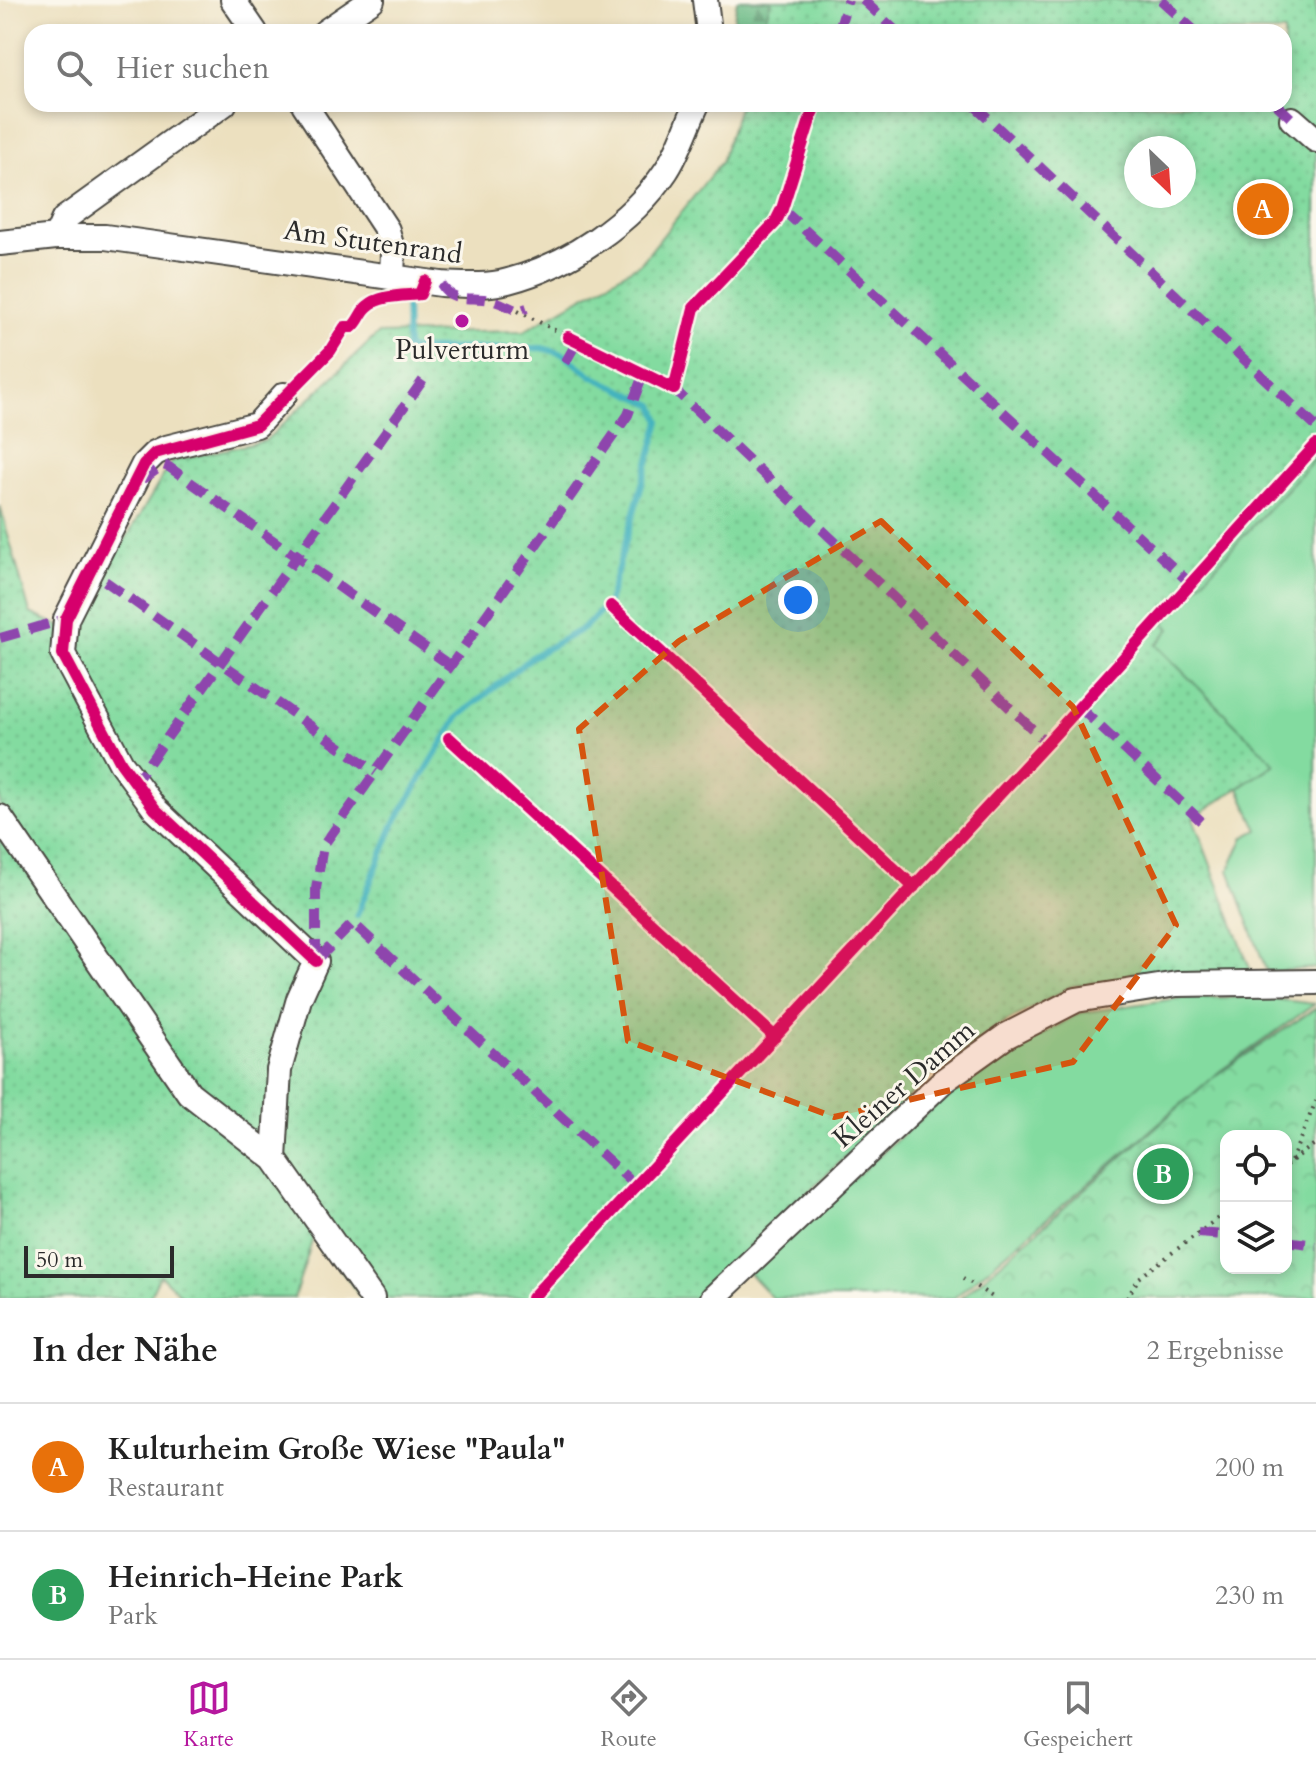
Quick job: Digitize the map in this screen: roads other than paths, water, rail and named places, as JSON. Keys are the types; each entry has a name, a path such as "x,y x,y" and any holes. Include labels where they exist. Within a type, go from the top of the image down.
{"street":[{"path":"233,0 250,24"},
{"path":"337,24 372,0"},
{"path":"705,0 708,24"},
{"path":"56,237 64,219 213,112"},
{"path":"309,112 387,230 393,253 392,276"},
{"name":"Am Stutenrand","path":"0,243 56,237 105,237 441,284 479,286 509,281 562,261 620,223 667,170 693,112"},
{"path":"1292,119 1316,140"},
{"path":"274,1159 279,1070 299,999 316,961 155,809 121,763 63,654 66,619 144,464 155,453 166,448 257,425 284,395"},
{"path":"0,817 189,1093 274,1159 372,1298"},
{"name":"Kleiner Damm","path":"713,1298 943,1081 1006,1036 1076,1000 1177,984 1316,982"}],"waterway":[{"path":"357,915 394,824 458,717 533,656 584,628 608,603 660,421 654,405 594,377 563,354 542,348 407,349 406,303"}],"place":[{"name":"Kulturheim Große Wiese \"Paula\"","path":"1263,209"},
{"name":"Pulverturm","path":"462,321"},
{"name":"Heinrich-Heine Park","path":"1163,1174"}]}
